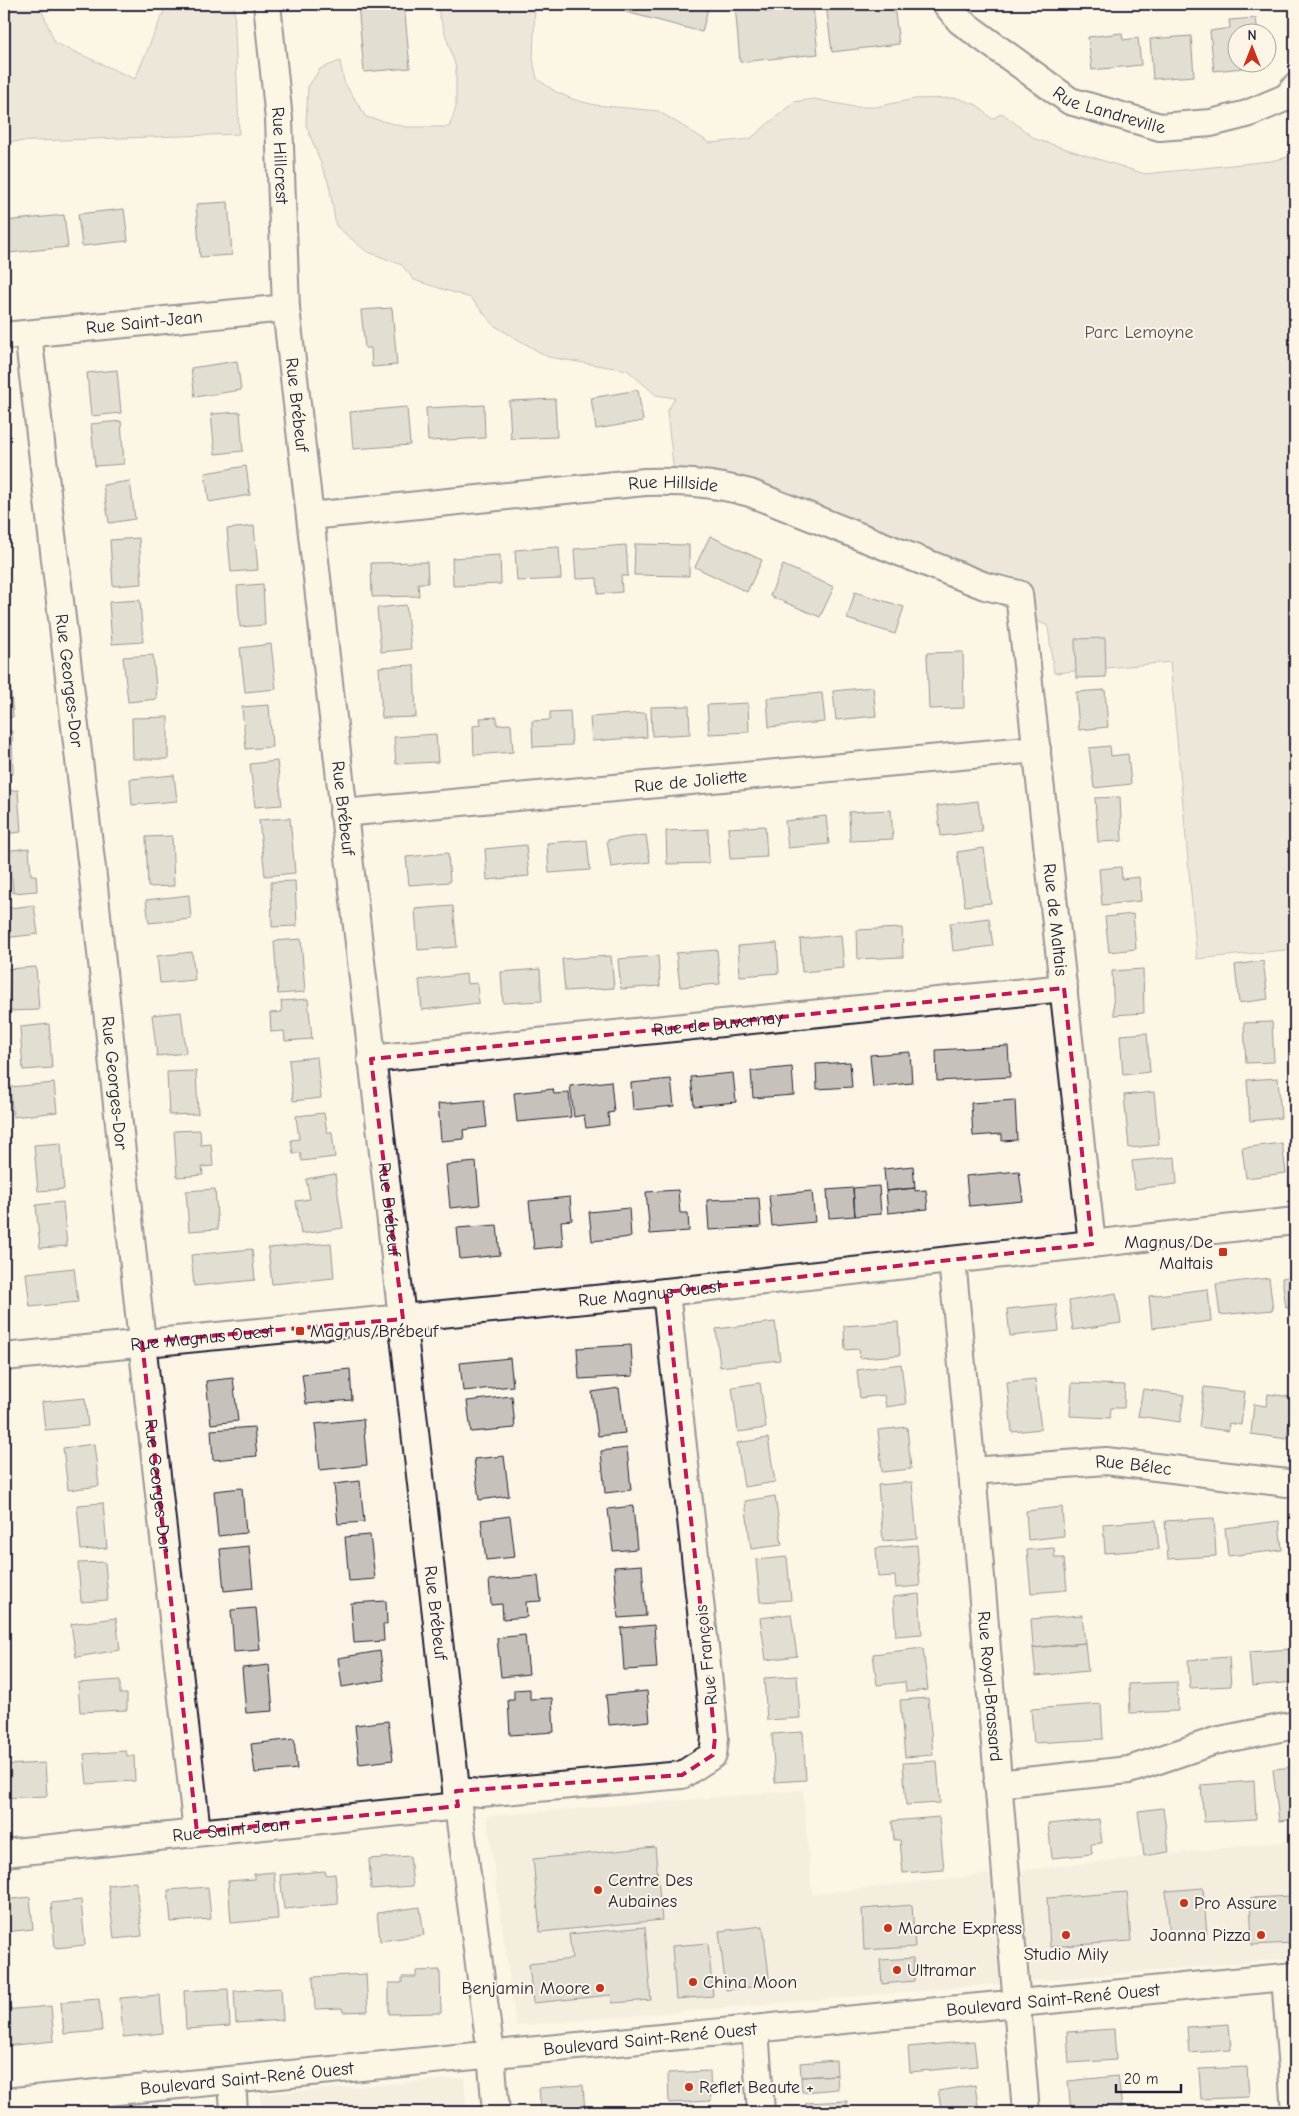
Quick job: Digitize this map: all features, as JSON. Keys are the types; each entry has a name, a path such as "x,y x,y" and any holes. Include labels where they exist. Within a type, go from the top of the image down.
{"street":[{"name":"Rue Hillcrest","path":"266,4 279,120 286,308"},
{"name":"Rue Landreville","path":"946,4 960,21 1070,101 1160,127 1211,123 1246,114 1288,97 1295,87"},
{"name":"Rue Saint-Jean","path":"16,335 286,308"},
{"name":"Rue Brébeuf","path":"286,308 457,1799 491,2054 496,2112"},
{"name":"Rue Georges-Dor","path":"16,335 94,877 142,1342 197,1832"},
{"name":"Rue Hillside","path":"310,516 645,482 696,482 722,485 750,493 985,586 1019,594"},
{"name":"Rue de Maltais","path":"1019,594 1092,1244"},
{"name":"Rue de Joliette","path":"343,813 1036,749"},
{"name":"Rue de Duvernay","path":"371,1059 1064,988"},
{"name":"Rue Magnus Ouest","path":"4,1357 666,1292 1295,1221"},
{"name":"Rue Royal-Brassard","path":"952,1260 972,1471 1026,2112"},
{"name":"Rue François","path":"457,1799 482,1793 682,1775 713,1755 715,1738 666,1292"},
{"name":"Rue Bélec","path":"972,1471 1106,1461 1295,1484"},
{"path":"997,1784 1129,1770 1215,1741 1295,1725"},
{"name":"Rue Saint-Jean","path":"4,1852 197,1832 457,1799"},
{"path":"1290,1976 1295,2112"},
{"name":"Boulevard Saint-René Ouest","path":"4,2102 1290,1976"},
{"path":"755,2029 761,2112"},
{"path":"232,2080 234,2112"}],"highlighted area":[{"path":"1064,988 1092,1244 666,1292 715,1738 713,1755 682,1775 456,1791 458,1806 197,1832 142,1342 403,1319 371,1059"}],"shaded area":[{"path":"803,1790 812,1894 1295,1840 1295,1958 516,2026 487,1816"},
{"path":"464,2078 467,2112 262,2112 260,2094"}],"green space":[{"path":"4,4 39,4 55,43 135,79 167,4 234,4 239,134 4,142"},
{"name":"Parc Lemoyne","path":"436,4 535,4 533,60 537,79 556,92 575,100 595,105 658,111 710,143 750,139 794,102 814,99 854,107 875,107 915,99 957,98 977,105 992,119 1002,113 1035,139 1145,174 1271,161 1292,156 1295,152 1295,949 1197,959 1170,662 1054,673 1048,626 750,493 675,481 667,412 675,398 656,395 627,370 548,357 495,326 471,298 414,280 402,265 366,251 336,226 329,184 306,125 308,87 320,69 340,61 344,82 366,117 406,127 449,127 456,108 456,68"}],"building":[{"path":"358,4 404,4 410,68 364,72"},
{"path":"629,4 709,4 702,32 626,12"},
{"path":"735,4 765,4 765,12 813,7 818,54 740,62"},
{"path":"826,4 865,4 865,8 894,5 899,44 832,52"},
{"path":"1256,18 1257,22 1229,22 1229,20"},
{"path":"1226,29 1226,70 1214,71 1210,31"},
{"path":"1122,33 1123,40 1138,38 1141,65 1092,70 1088,37"},
{"path":"1191,36 1194,76 1153,79 1150,39"},
{"path":"228,202 232,255 200,257 196,204"},
{"path":"124,209 128,241 82,246 78,214"},
{"path":"64,215 68,247 8,253 4,221"},
{"path":"392,308 397,365 372,367 371,348 365,348 361,310"},
{"path":"237,361 241,390 195,397 191,368"},
{"path":"117,370 121,413 91,416 87,373"},
{"path":"638,390 643,421 596,429 591,398"},
{"path":"555,399 557,437 511,439 509,401"},
{"path":"484,405 485,438 428,441 426,408"},
{"path":"407,407 410,445 353,449 350,412"},
{"path":"240,412 243,451 215,454 211,414"},
{"path":"121,421 124,464 95,466 91,424"},
{"path":"246,466 250,495 209,502 205,473"},
{"path":"130,481 135,519 109,523 103,485"},
{"path":"254,526 258,570 231,572 227,529"},
{"path":"710,536 762,560 747,592 695,567"},
{"path":"139,538 142,584 113,586 110,540"},
{"path":"635,544 689,545 689,576 634,575"},
{"path":"626,545 628,576 621,576 622,592 598,594 597,578 576,579 574,549"},
{"path":"559,547 561,579 517,581 515,550"},
{"path":"500,555 501,584 453,586 452,558"},
{"path":"427,562 428,583 418,583 419,596 372,597 371,563"},
{"path":"783,565 834,587 820,617 770,596"},
{"path":"263,584 265,625 240,627 237,586"},
{"path":"855,592 904,607 895,634 847,619"},
{"path":"140,600 143,642 112,644 109,602"},
{"path":"406,605 411,649 381,652 377,608"},
{"path":"4,613 7,613 10,652 4,652"},
{"path":"1105,638 1106,677 1076,678 1075,639"},
{"path":"271,644 276,689 245,692 240,648"},
{"path":"963,652 964,708 929,709 927,653"},
{"path":"153,655 157,699 128,702 123,657"},
{"path":"414,665 416,717 382,718 379,667"},
{"path":"9,670 13,717 4,717 4,671"},
{"path":"873,687 876,716 836,720 833,691"},
{"path":"1105,690 1108,727 1079,730 1076,692"},
{"path":"822,693 825,722 769,727 767,698"},
{"path":"748,703 749,732 709,734 707,705"},
{"path":"269,705 272,747 246,749 242,707"},
{"path":"689,706 690,734 652,736 651,707"},
{"path":"570,711 572,745 533,747 532,721 550,720 550,712"},
{"path":"646,713 647,737 592,741 590,717"},
{"path":"168,717 168,759 133,759 132,718"},
{"path":"497,717 497,725 511,724 513,752 474,755 473,726 481,725 480,718"},
{"path":"4,731 12,731 13,774 4,774"},
{"path":"436,734 438,762 396,764 394,737"},
{"path":"1110,746 1111,756 1128,754 1131,784 1094,788 1089,748"},
{"path":"277,761 282,805 255,807 250,764"},
{"path":"174,775 177,801 132,805 130,779"},
{"path":"18,790 21,832 4,834 4,791"},
{"path":"1120,797 1122,841 1098,842 1095,798"},
{"path":"978,801 982,831 941,836 937,806"},
{"path":"891,810 893,839 850,841 849,812"},
{"path":"826,816 829,844 788,848 785,821"},
{"path":"290,818 295,873 265,876 259,820"},
{"path":"765,826 767,857 730,859 728,828"},
{"path":"708,829 709,863 667,864 666,831"},
{"path":"646,835 650,862 611,867 607,840"},
{"path":"172,836 174,886 148,887 146,837"},
{"path":"587,840 590,870 549,873 547,843"},
{"path":"526,845 529,876 487,880 485,849"},
{"path":"29,848 31,875 36,875 37,891 13,893 12,877 4,878 4,851"},
{"path":"984,848 991,903 965,906 957,852"},
{"path":"448,853 450,882 409,885 406,857"},
{"path":"1121,867 1122,879 1139,877 1141,901 1102,905 1099,869"},
{"path":"295,881 297,926 272,927 271,882"},
{"path":"189,895 191,919 149,923 146,900"},
{"path":"34,905 38,934 4,938 4,909"},
{"path":"453,906 457,947 418,950 415,909"},
{"path":"1133,914 1136,949 1109,952 1105,917"},
{"path":"989,918 993,946 953,951 950,923"},
{"path":"902,928 903,957 858,959 857,930"},
{"path":"841,935 844,968 802,972 800,939"},
{"path":"301,939 305,992 278,994 274,941"},
{"path":"777,943 779,973 740,976 738,946"},
{"path":"717,950 720,984 680,987 676,953"},
{"path":"192,952 195,980 160,983 157,956"},
{"path":"611,956 614,988 565,991 562,959"},
{"path":"658,956 660,986 621,989 618,959"},
{"path":"1263,961 1268,999 1239,1003 1235,965"},
{"path":"36,967 39,1010 9,1011 6,969"},
{"path":"540,969 542,1001 503,1003 501,972"},
{"path":"1143,969 1144,1013 1114,1015 1112,971"},
{"path":"466,974 467,984 477,983 479,1003 422,1010 419,980"},
{"path":"308,999 312,1039 285,1041 284,1031 271,1032 270,1013 282,1012 281,1001"},
{"path":"181,1012 186,1053 157,1056 152,1015"},
{"path":"1272,1022 1274,1062 1246,1063 1244,1023"},
{"path":"49,1024 52,1068 23,1070 20,1027"},
{"path":"1147,1033 1150,1072 1123,1075 1120,1035"},
{"path":"1008,1046 1010,1077 937,1081 936,1050"},
{"path":"910,1052 912,1083 873,1087 870,1055"},
{"path":"317,1057 321,1098 293,1101 289,1060"},
{"path":"850,1062 852,1087 817,1089 816,1064"},
{"path":"792,1067 794,1095 753,1098 751,1071"},
{"path":"196,1071 198,1114 169,1115 167,1072"},
{"path":"733,1073 736,1102 694,1106 691,1077"},
{"path":"1278,1078 1281,1118 1250,1121 1247,1080"},
{"path":"671,1079 674,1106 633,1110 631,1083"},
{"path":"611,1081 614,1112 608,1113 609,1125 586,1128 584,1115 574,1117 570,1086"},
{"path":"54,1083 57,1112 13,1117 10,1087"},
{"path":"553,1089 554,1094 569,1093 571,1117 517,1122 514,1093"},
{"path":"1154,1092 1159,1145 1129,1148 1124,1095"},
{"path":"484,1100 487,1127 463,1130 464,1139 441,1141 438,1104"},
{"path":"1015,1100 1017,1140 1002,1141 1002,1134 973,1136 971,1103"},
{"path":"324,1113 327,1132 332,1132 335,1157 302,1161 300,1153 293,1154 291,1140 299,1139 296,1116"},
{"path":"200,1130 201,1145 211,1144 213,1166 202,1167 203,1175 177,1177 174,1131"},
{"path":"61,1143 64,1189 38,1191 34,1145"},
{"path":"1282,1143 1286,1173 1246,1178 1242,1148"},
{"path":"1175,1157 1177,1184 1135,1189 1132,1161"},
{"path":"476,1162 480,1205 450,1208 446,1165"},
{"path":"913,1166 915,1188 886,1191 884,1169"},
{"path":"1019,1171 1023,1201 969,1206 966,1176"},
{"path":"335,1174 343,1228 301,1234 296,1201 310,1199 306,1179"},
{"path":"879,1186 881,1214 855,1216 853,1188"},
{"path":"853,1188 855,1216 829,1218 827,1190"},
{"path":"915,1188 915,1191 926,1190 928,1209 888,1213 886,1191"},
{"path":"215,1189 218,1229 189,1231 186,1191"},
{"path":"678,1190 680,1213 688,1213 689,1231 650,1234 646,1192"},
{"path":"812,1191 815,1222 772,1226 769,1195"},
{"path":"570,1197 572,1220 561,1221 563,1246 534,1249 529,1201"},
{"path":"759,1198 761,1227 709,1230 707,1200"},
{"path":"63,1202 67,1246 40,1248 36,1205"},
{"path":"629,1208 631,1237 592,1241 589,1212"},
{"path":"497,1225 500,1255 460,1259 457,1228"},
{"path":"331,1243 334,1278 272,1284 268,1248"},
{"path":"252,1249 255,1280 194,1286 191,1255"},
{"path":"74,1268 78,1302 30,1307 26,1273"},
{"path":"1295,1276 1295,1307 1286,1308 1282,1278"},
{"path":"1269,1278 1273,1310 1220,1315 1216,1284"},
{"path":"1208,1289 1211,1321 1152,1328 1149,1296"},
{"path":"1116,1293 1121,1323 1073,1330 1069,1301"},
{"path":"1056,1304 1059,1331 1010,1336 1007,1309"},
{"path":"775,1322 780,1360 720,1367 716,1329"},
{"path":"898,1322 900,1355 860,1358 859,1349 845,1350 844,1326"},
{"path":"631,1345 633,1376 579,1379 577,1348"},
{"path":"510,1358 513,1386 463,1391 460,1363"},
{"path":"901,1364 906,1404 886,1407 884,1395 860,1398 857,1370"},
{"path":"350,1369 352,1400 306,1404 302,1374"},
{"path":"233,1378 238,1421 211,1424 206,1381"},
{"path":"1035,1379 1041,1429 1012,1432 1007,1382"},
{"path":"760,1383 766,1428 738,1432 732,1387"},
{"path":"1072,1383 1125,1385 1124,1408 1111,1408 1110,1418 1070,1416"},
{"path":"1204,1387 1245,1392 1241,1425 1229,1423 1228,1431 1199,1427"},
{"path":"619,1388 625,1433 598,1436 592,1392"},
{"path":"1143,1389 1184,1395 1180,1422 1138,1416"},
{"path":"1268,1394 1292,1397 1287,1439 1251,1434 1254,1404 1266,1406"},
{"path":"512,1396 515,1428 471,1432 467,1401"},
{"path":"85,1398 88,1426 45,1430 42,1402"},
{"path":"363,1419 367,1465 320,1470 315,1424"},
{"path":"254,1427 257,1456 213,1460 211,1430"},
{"path":"907,1427 911,1469 882,1472 878,1430"},
{"path":"768,1438 775,1482 744,1487 737,1443"},
{"path":"94,1444 99,1486 68,1490 63,1448"},
{"path":"627,1448 631,1490 605,1493 601,1451"},
{"path":"504,1456 509,1496 479,1500 474,1459"},
{"path":"360,1481 364,1522 338,1524 334,1484"},
{"path":"912,1482 917,1538 883,1541 878,1485"},
{"path":"242,1488 246,1533 218,1536 214,1491"},
{"path":"775,1496 782,1545 751,1549 745,1501"},
{"path":"103,1503 107,1548 81,1550 77,1505"},
{"path":"633,1506 637,1549 613,1551 608,1509"},
{"path":"1062,1507 1064,1536 1028,1540 1026,1511"},
{"path":"510,1516 515,1557 486,1560 481,1520"},
{"path":"1214,1518 1216,1556 1168,1559 1165,1521"},
{"path":"1156,1520 1159,1549 1105,1553 1103,1524"},
{"path":"1279,1521 1282,1550 1228,1556 1225,1528"},
{"path":"370,1535 375,1579 349,1581 345,1537"},
{"path":"1292,1539 1295,1539 1295,1591"},
{"path":"917,1545 920,1586 896,1588 895,1576 878,1577 876,1548"},
{"path":"249,1546 253,1588 224,1591 220,1549"},
{"path":"1054,1548 1055,1558 1064,1558 1067,1590 1031,1593 1027,1550"},
{"path":"787,1557 791,1600 760,1602 756,1560"},
{"path":"105,1562 108,1600 81,1602 78,1563"},
{"path":"642,1565 646,1616 618,1618 614,1567"},
{"path":"538,1576 541,1601 526,1602 527,1617 503,1619 502,1604 491,1605 489,1580"},
{"path":"919,1594 922,1634 896,1636 893,1597"},
{"path":"386,1601 387,1624 383,1624 384,1641 354,1643 351,1603"},
{"path":"256,1608 260,1650 234,1652 231,1610"},
{"path":"791,1614 797,1656 766,1660 760,1618"},
{"path":"1082,1615 1085,1643 1033,1648 1031,1619"},
{"path":"116,1618 120,1650 76,1657 71,1624"},
{"path":"654,1625 657,1668 624,1670 621,1628"},
{"path":"525,1635 529,1674 501,1677 497,1638"},
{"path":"1085,1643 1088,1671 1036,1676 1033,1648"},
{"path":"923,1648 928,1690 906,1692 905,1682 877,1685 873,1654"},
{"path":"1291,1649 1294,1682 1252,1686 1249,1652"},
{"path":"380,1651 384,1680 342,1687 338,1658"},
{"path":"1229,1657 1231,1686 1190,1688 1188,1660"},
{"path":"269,1665 273,1711 246,1713 242,1668"},
{"path":"797,1676 800,1718 767,1720 764,1678"},
{"path":"120,1680 120,1694 127,1694 127,1710 80,1712 78,1683"},
{"path":"1177,1682 1178,1711 1130,1713 1129,1684"},
{"path":"530,1689 530,1699 552,1698 554,1732 510,1735 508,1700 514,1700 514,1690"},
{"path":"4,1690 8,1690 11,1734 4,1734"},
{"path":"647,1691 650,1721 609,1725 606,1695"},
{"path":"928,1698 933,1755 905,1757 900,1700"},
{"path":"1101,1704 1103,1739 1034,1743 1031,1709"},
{"path":"388,1721 393,1760 359,1764 355,1725"},
{"path":"803,1732 806,1780 775,1782 772,1734"},
{"path":"294,1739 297,1769 255,1773 251,1744"},
{"path":"126,1751 127,1756 134,1756 135,1781 87,1784 84,1754"},
{"path":"937,1761 940,1803 906,1805 903,1763"},
{"path":"45,1763 47,1796 4,1798 4,1765"},
{"path":"1295,1767 1295,1819 1279,1821 1273,1769"},
{"path":"1254,1781 1256,1819 1204,1822 1201,1785"},
{"path":"1163,1808 1169,1852 1144,1856 1138,1811"},
{"path":"939,1817 944,1870 903,1873 900,1840 894,1840 892,1821"},
{"path":"1099,1819 1102,1843 1091,1844 1092,1854 1052,1858 1048,1824"},
{"name":"Centre Des Aubaines","path":"655,1847 662,1920 540,1932 533,1859"},
{"path":"410,1856 413,1886 371,1889 369,1859"},
{"path":"325,1871 326,1875 335,1874 338,1904 284,1909 280,1875"},
{"path":"274,1872 278,1919 231,1923 228,1881 254,1879 254,1874"},
{"path":"136,1882 142,1936 114,1939 108,1885"},
{"path":"208,1887 211,1919 171,1922 168,1890"},
{"path":"1203,1888 1207,1934 1170,1937 1166,1891"},
{"path":"1127,1892 1131,1941 1050,1947 1047,1898"},
{"path":"1291,1896 1293,1943 1252,1945 1250,1898"},
{"path":"30,1897 33,1929 4,1932 4,1900"},
{"path":"81,1900 85,1945 55,1948 51,1903"},
{"name":"Marche Express","path":"912,1905 915,1947 864,1950 862,1909"},
{"path":"420,1907 424,1935 380,1941 377,1913"},
{"path":"763,1926 770,1985 726,1990 719,1931"},
{"path":"645,1927 651,2000 612,2003 611,1995 533,2003 529,1964 572,1959 569,1934"},
{"path":"708,1943 713,1996 676,1999 672,1946"},
{"path":"913,1958 914,1981 882,1984 880,1960"},
{"path":"440,1970 441,2013 389,2014 389,1983 402,1983 402,1977 416,1977 416,1971"},
{"path":"366,1974 368,2011 343,2012 342,2008 315,2009 313,1977"},
{"path":"281,1988 283,2020 236,2023 234,1991"},
{"path":"228,1989 230,2026 186,2029 184,1991"},
{"path":"160,1995 163,2033 123,2037 120,1998"},
{"path":"99,1999 102,2031 64,2034 61,2002"},
{"path":"51,2006 54,2041 4,2046 4,2010"},
{"path":"1229,2024 1231,2050 1189,2053 1187,2027"},
{"path":"1114,2029 1116,2060 1069,2063 1067,2032"},
{"path":"974,2041 977,2066 910,2072 908,2047"},
{"path":"836,2060 837,2075 801,2077 800,2063"},
{"path":"1247,2067 1249,2097 1201,2099 1199,2069"},
{"name":"Reflet Beaute +","path":"710,2071 711,2101 669,2103 668,2073"},
{"path":"837,2075 838,2089 802,2092 801,2077"},
{"path":"1118,2076 1122,2108 1071,2112 1068,2081"},
{"path":"583,2085 585,2112 541,2112 539,2088"},
{"path":"975,2085 979,2112 942,2112 938,2091"},
{"path":"847,2101 847,2112 806,2112 806,2103"},
{"path":"1246,2107 1246,2112 1213,2112 1212,2109"},
{"path":"713,2108 714,2112 677,2112 677,2110"}],"place":[{"name":"Magnus/De Maltais","path":"1223,1252"},
{"name":"Magnus/Brébeuf","path":"300,1331"},
{"name":"Centre Des Aubaines","path":"598,1890"},
{"name":"Pro Assure","path":"1184,1903"},
{"name":"Marche Express","path":"888,1928"},
{"name":"Studio Mily","path":"1066,1935"},
{"name":"Joanna Pizza","path":"1261,1935"},
{"name":"Ultramar","path":"897,1970"},
{"name":"China Moon","path":"693,1982"},
{"name":"Benjamin Moore","path":"600,1988"},
{"name":"Reflet Beaute +","path":"689,2087"}]}
